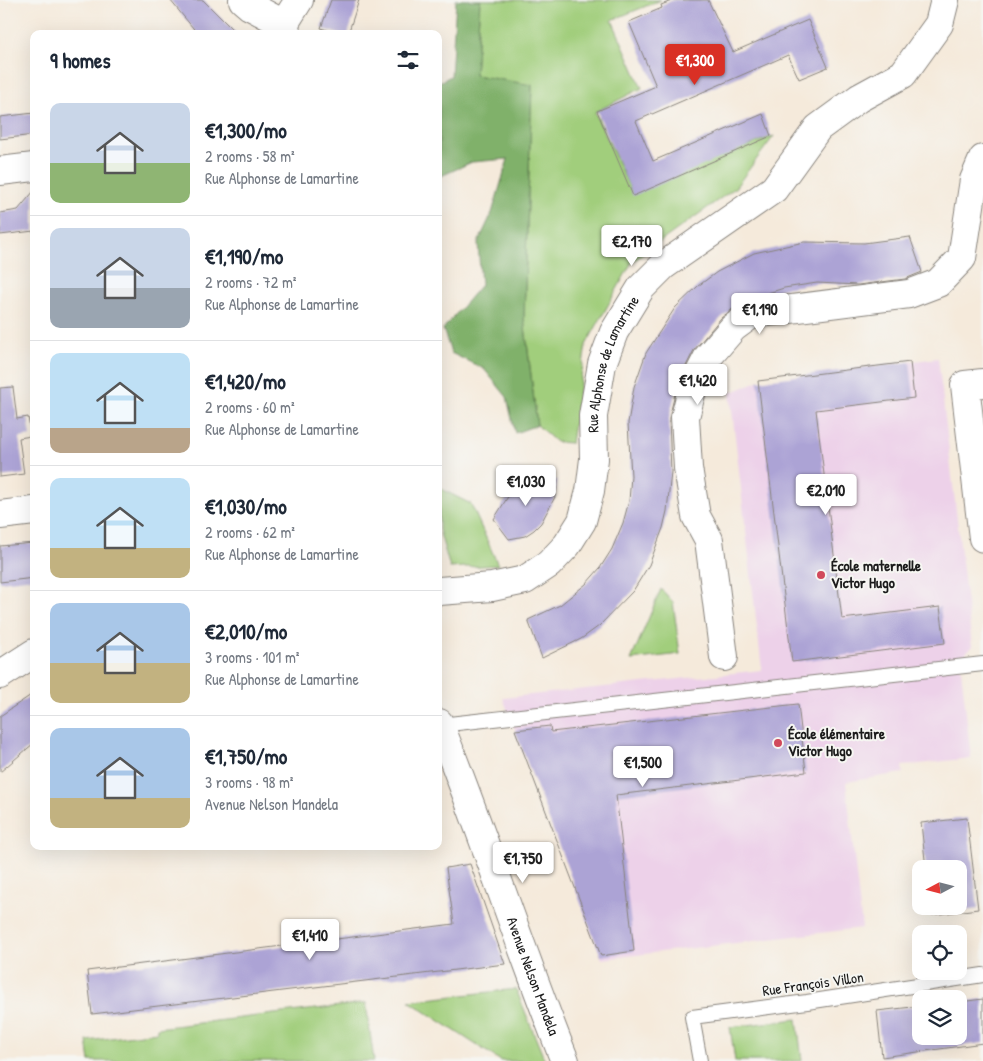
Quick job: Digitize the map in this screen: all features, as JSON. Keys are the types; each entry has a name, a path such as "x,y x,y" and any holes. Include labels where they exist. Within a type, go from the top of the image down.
{"street":[{"path":"243,0 286,29 299,0"},
{"name":"Rue Alphonse de Lamartine","path":"442,591 492,587 525,580 549,564 567,545 582,521 590,492 594,459 593,416 602,364 614,332 641,288 663,266 774,189 818,128 858,98 903,74 939,24 945,0"},
{"path":"724,657 709,540 696,516 694,507 688,468 684,417 693,386 708,357 733,328 752,314 909,294 938,283 962,258 974,180 983,159"},
{"path":"0,171 30,167"},
{"path":"974,384 982,529"},
{"path":"0,515 30,511"},
{"path":"0,675 30,656"},
{"name":"Avenue Nelson Mandela","path":"442,732 500,881 531,978 565,1061"}],"lane":[{"path":"442,724 983,664"},
{"name":"Rue François Villon","path":"700,1061 692,1017 807,1002 983,975"}],"shaded area":[{"path":"938,358 972,646 960,660 971,758 902,766 903,773 846,782 862,928 602,959 503,698 762,670 730,393 758,381"}],"green space":[{"path":"456,0 480,0 475,75 532,85 524,318 537,425 515,433 507,397 484,369 451,353 443,329 481,285 478,243 492,213 508,159 472,162 442,176 442,80 451,76"},
{"path":"480,0 661,0 612,20 642,88 595,112 631,190 774,136 735,188 632,262 586,345 571,443 556,442 537,425 524,318 532,86 475,75"},
{"path":"442,490 471,504 498,565 450,568 442,540"},
{"path":"661,589 673,602 680,654 631,660"},
{"path":"516,989 545,1061 501,1061 409,1001"},
{"path":"366,1003 374,1061 90,1061 87,1041 157,1032 157,1028"},
{"path":"797,1019 802,1061 735,1061 730,1027"}],"building":[{"path":"170,0 203,0 233,30 195,30"},
{"path":"331,0 359,0 349,30 327,30 321,28"},
{"path":"674,0 708,0 733,52 808,20 828,67 799,79 788,55 636,121 653,161 763,114 771,136 633,196 597,111 656,86 629,22 662,8 661,5"},
{"path":"30,113 30,135 0,139 0,117"},
{"path":"30,196 30,231 0,235 0,213 18,210"},
{"path":"910,237 922,272 905,279 858,285 817,283 784,288 743,301 721,318 694,350 678,382 669,418 671,472 667,511 663,528 649,565 633,591 599,626 581,639 542,658 528,620 560,605 586,584 600,568 612,549 623,523 629,501 631,476 628,423 634,387 646,353 675,308 698,286 717,272 754,253 804,242 864,243"},
{"path":"910,362 914,398 816,410 842,619 940,607 945,643 792,662 758,381"},
{"path":"13,387 17,419 28,417 30,436 19,438 24,474 0,477 0,388"},
{"path":"524,478 557,480 555,497 541,523 534,530 525,536 509,539 494,519 509,495"},
{"path":"30,543 30,578 0,582 0,546"},
{"path":"30,696 30,746 0,772 0,716"},
{"path":"798,704 806,772 616,795 634,951 601,956 515,730 550,726 551,732"},
{"path":"967,818 978,909 968,910 968,860 925,860 921,823"},
{"path":"470,864 505,964 92,1014 87,971 454,924 446,868"},
{"path":"983,999 983,1043 882,1057 877,1011 912,1007 912,1045 967,1045 967,1001"}],"place":[{"name":"École maternelle Victor Hugo","path":"821,575"},
{"name":"École élémentaire Victor Hugo","path":"778,743"}]}
